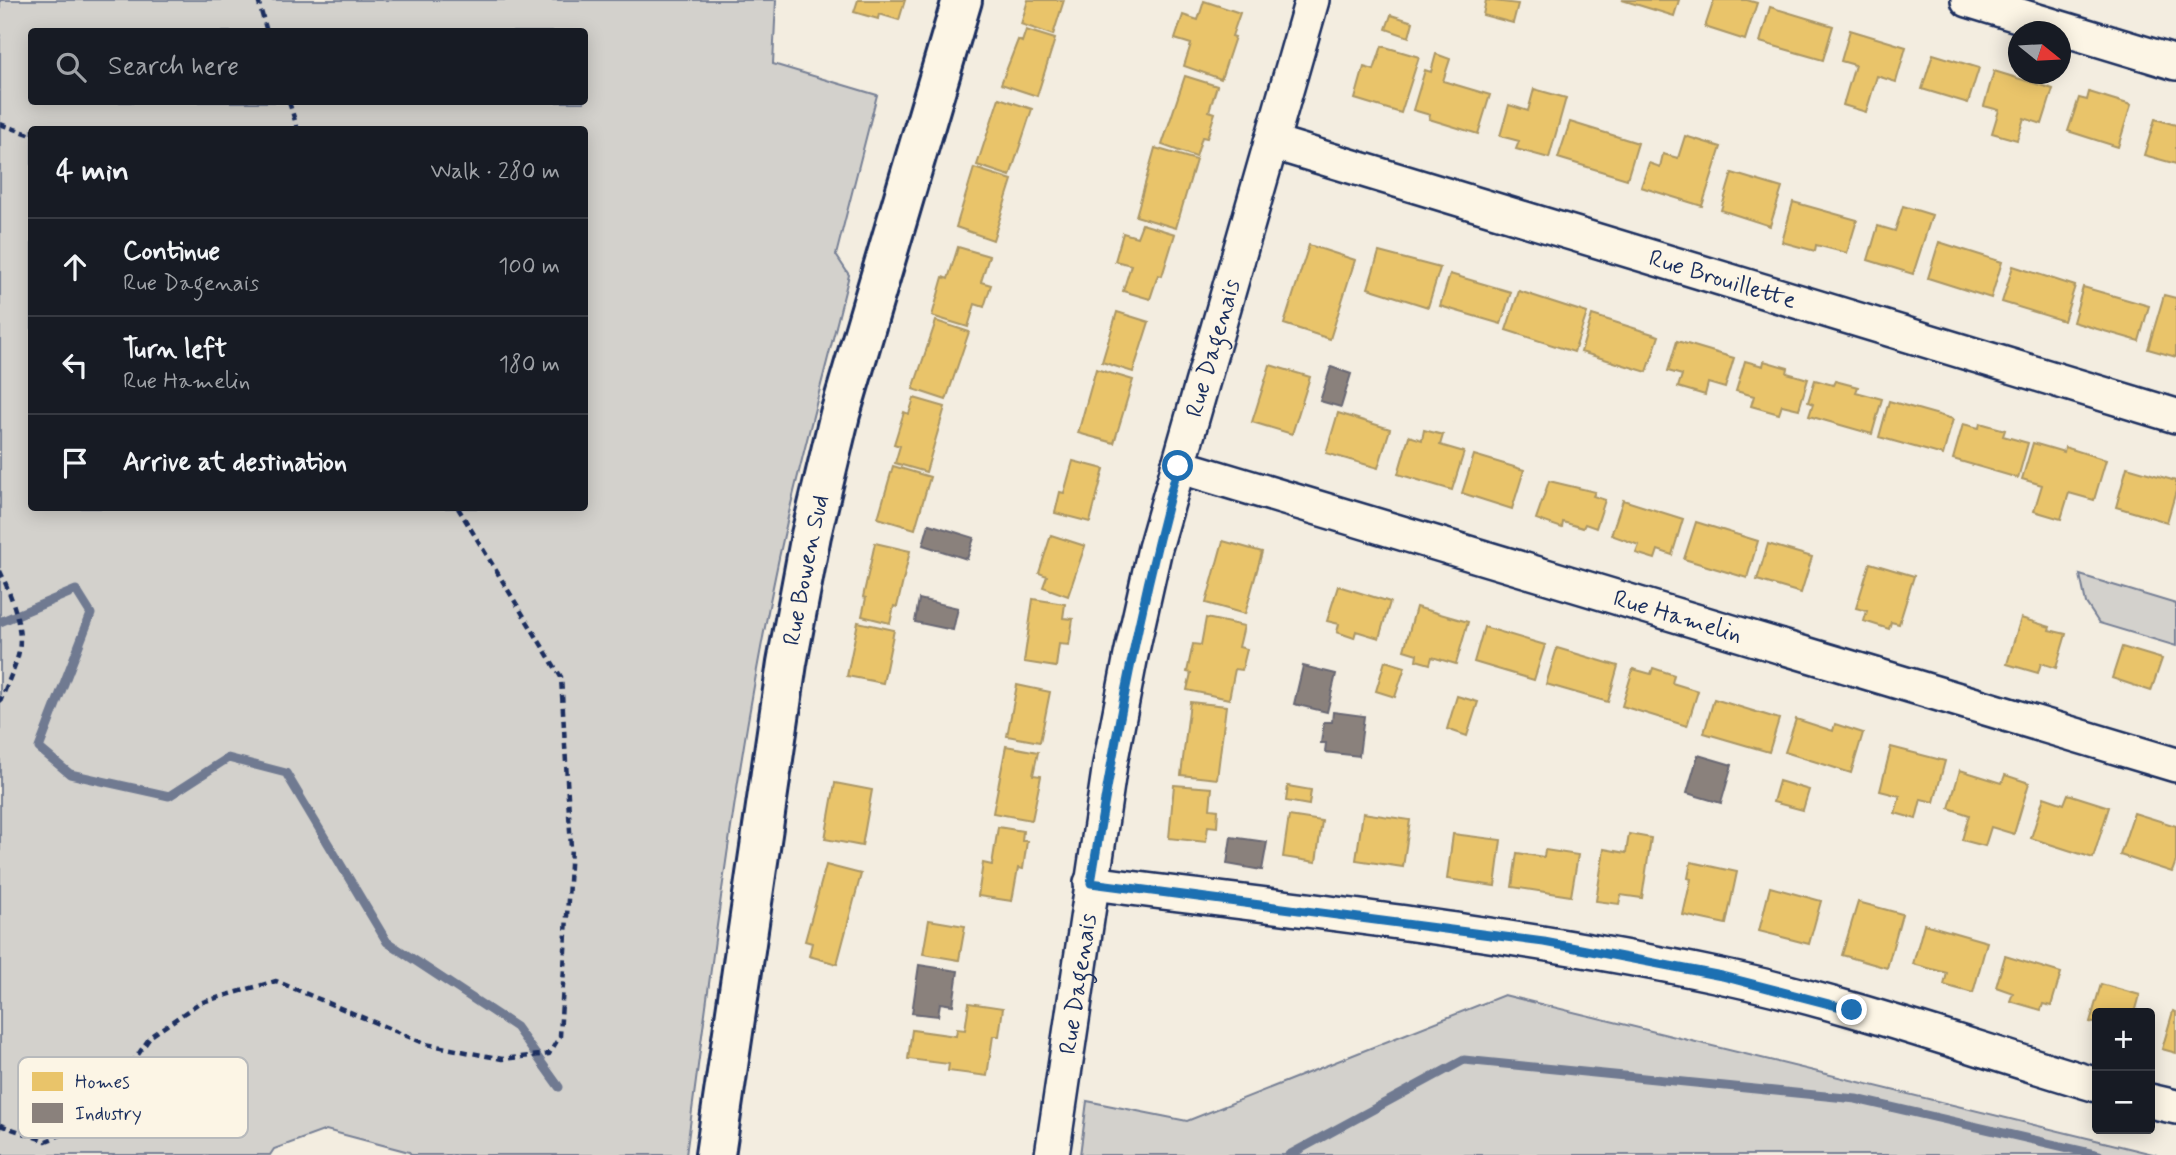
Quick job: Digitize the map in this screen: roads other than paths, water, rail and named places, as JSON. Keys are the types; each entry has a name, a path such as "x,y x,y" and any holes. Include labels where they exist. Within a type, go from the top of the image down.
{"street":[{"name":"Rue Bowen Sud","path":"715,1155 787,663 811,535 839,414 962,0"},
{"name":"Rue Dagenais","path":"1052,1155 1110,764 1155,548 1312,0"},
{"path":"1968,0 2176,63"},
{"name":"Rue Brouillette","path":"1270,142 2176,416"},
{"name":"Rue Hamelin","path":"1178,466 2176,765"},
{"path":"1091,883 1544,942 1722,976 1852,1010 2092,1083"},
{"path":"2155,1102 2176,1107"}],"waterway":[{"path":"0,622 76,590 91,614 39,748 70,774 169,796 228,758 286,773 387,942 516,1027 559,1087"},
{"path":"1289,1155 1464,1060 1856,1099 2099,1155"}]}
